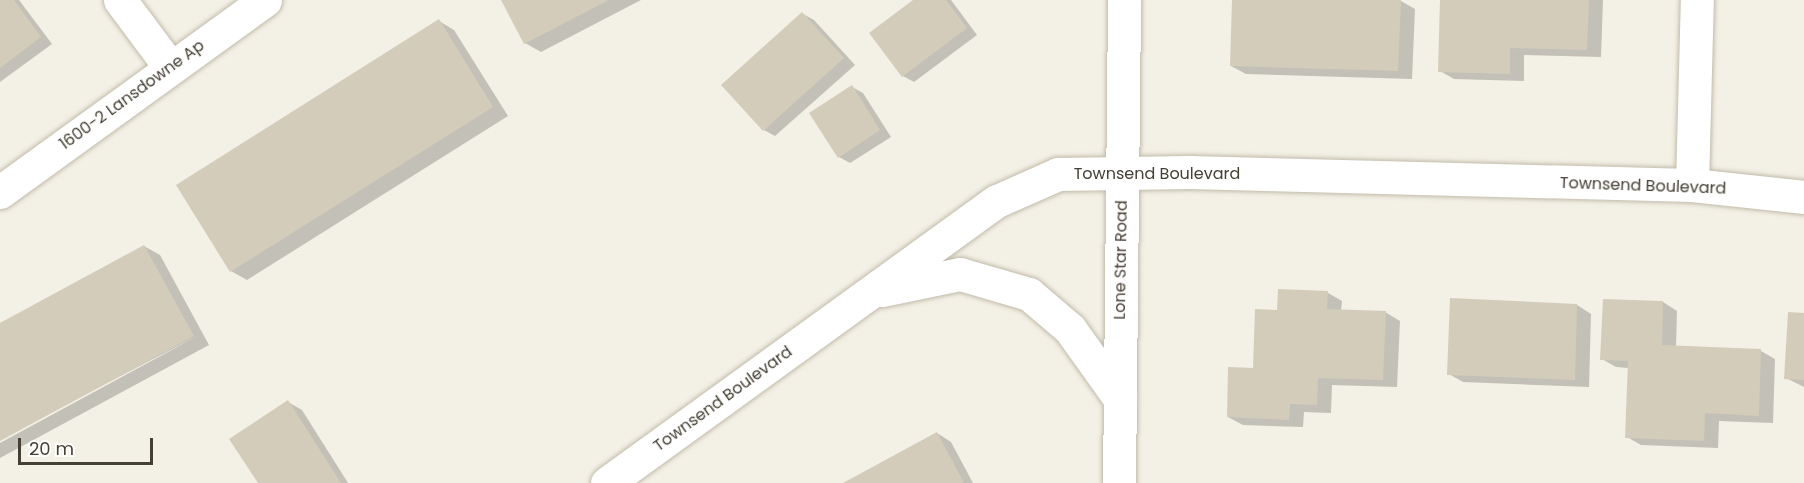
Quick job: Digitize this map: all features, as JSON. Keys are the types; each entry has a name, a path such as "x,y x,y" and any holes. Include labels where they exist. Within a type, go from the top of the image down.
{"street":[{"path":"120,0 170,67"},
{"name":"1600-2 Lansdowne Ap","path":"0,192 265,0"},
{"name":"Lone Star Road","path":"1119,483 1124,0"},
{"path":"1692,185 1696,0"},
{"name":"Townsend Boulevard","path":"607,483 997,201 1058,174 1122,171 1692,185 1804,197"},
{"path":"871,292 960,274 1029,294 1070,329 1120,399"}],"building":[{"path":"0,0 14,0 41,37 0,68"},
{"path":"501,0 609,0 524,44"},
{"path":"913,0 946,0 967,28 902,77 869,33"},
{"path":"1232,0 1401,0 1398,71 1230,66"},
{"path":"1440,0 1589,0 1587,50 1510,48 1510,74 1438,72"},
{"path":"802,12 844,58 763,131 721,85"},
{"path":"439,19 493,107 230,272 176,185"},
{"path":"852,85 880,130 838,158 809,113"},
{"path":"144,245 194,336 0,441 0,323"},
{"path":"1278,289 1328,291 1327,309 1386,311 1383,380 1318,378 1317,405 1290,404 1289,420 1227,417 1228,367 1253,368 1255,309 1277,310"},
{"path":"1450,298 1577,304 1575,380 1447,375"},
{"path":"1603,299 1663,301 1662,345 1761,349 1759,416 1705,413 1704,441 1625,438 1628,361 1600,360"},
{"path":"1788,312 1804,313 1804,380 1784,379"},
{"path":"288,400 341,483 258,483 229,439"},
{"path":"937,432 964,483 843,483"}]}
